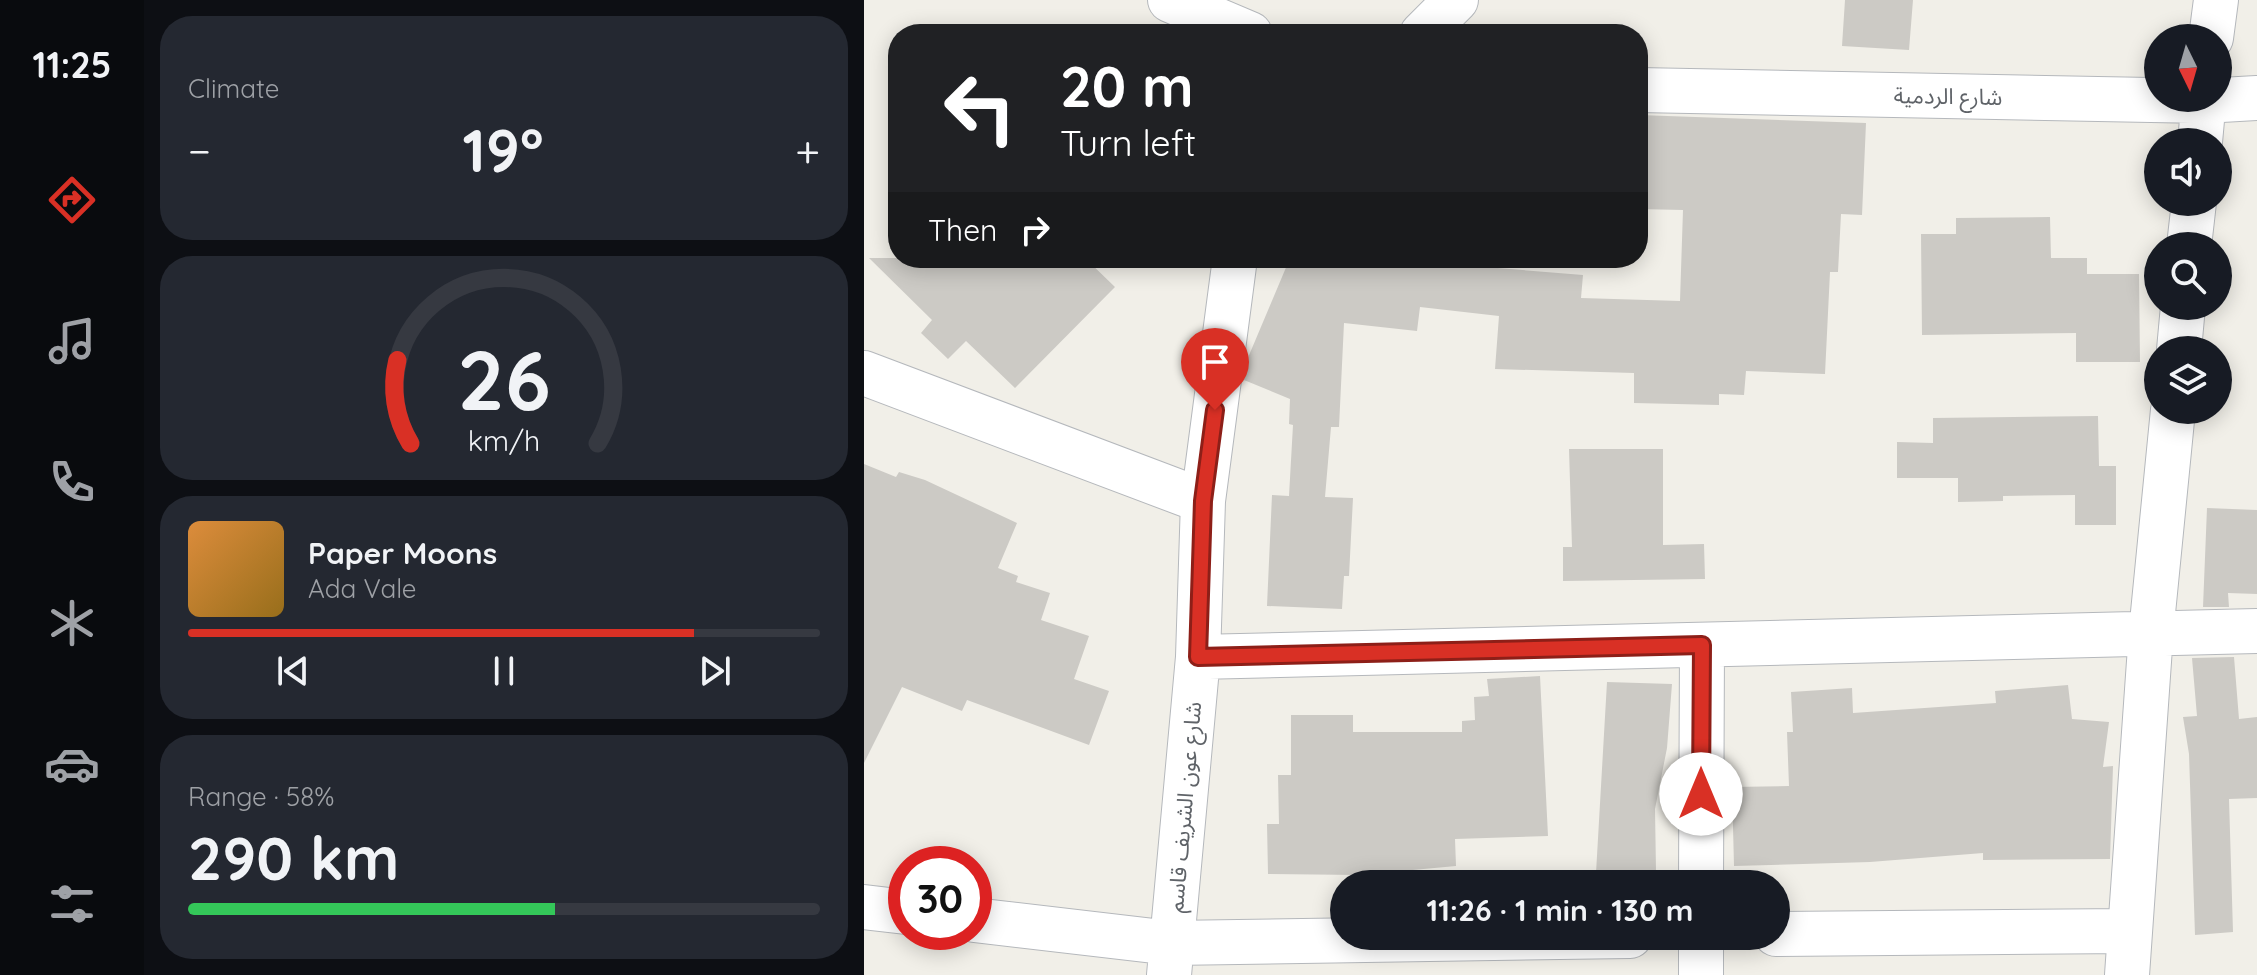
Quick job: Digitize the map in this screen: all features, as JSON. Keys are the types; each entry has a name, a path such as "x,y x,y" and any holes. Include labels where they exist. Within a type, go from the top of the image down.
{"street":[{"path":"1170,0 1226,24"},
{"path":"1432,24 1456,0"},
{"path":"2213,24 2216,0"},
{"name":"شارع الردمية","path":"1648,90 2202,114 2257,98"},
{"name":"شارع عون الشريف قاسم","path":"1170,959 1198,657 1203,501 1234,268"},
{"path":"864,373 1203,501"},
{"path":"2127,975 2151,633 2172,424"},
{"path":"1198,657 2257,631"},
{"path":"1701,870 1702,645"},
{"path":"864,907 888,910"},
{"path":"992,924 1170,959 1350,950"},
{"path":"1790,934 2128,931"},
{"path":"1701,950 1701,975"}],"building":[{"path":"1845,0 1913,0 1909,50 1842,46"},
{"path":"1648,115 1866,123 1862,215 1841,214 1838,272 1830,272 1825,374 1746,371 1744,395 1719,394 1719,405 1634,403 1634,373 1495,369 1499,316 1420,307 1417,331 1344,323 1339,427 1331,427 1325,497 1353,498 1349,576 1344,576 1342,609 1267,606 1272,495 1289,496 1293,425 1289,424 1290,399 1244,380 1247,360 1286,268 1497,268 1583,275 1581,298 1680,301 1683,210 1648,209"},
{"path":"2050,217 2051,258 2087,258 2087,274 2139,274 2140,362 2076,362 2076,333 1922,335 1921,234 1956,234 1956,218"},
{"path":"869,258 888,258 888,268 1095,268 1115,287 1015,388 966,341 948,359 921,333 932,320"},
{"path":"2098,416 2099,466 2116,466 2116,525 2075,525 2075,495 2003,496 2003,501 1958,502 1958,478 1897,478 1897,442 1933,443 1933,418"},
{"path":"1569,449 1663,449 1663,545 1704,544 1705,579 1563,581 1563,547 1572,547"},
{"path":"864,464 896,477 899,472 925,480 1017,523 998,568 1018,576 1016,582 1050,593 1041,620 1089,636 1074,679 1109,691 1089,745 967,700 962,711 902,687 864,763"},
{"path":"2207,508 2257,510 2257,594 2228,593 2229,607 2203,607"},
{"path":"2234,657 2239,719 2257,717 2257,798 2229,799 2233,932 2195,935 2189,754 2183,717 2197,716 2192,658"},
{"path":"1540,676 1548,836 1455,839 1456,866 1413,870 1330,870 1330,875 1268,874 1267,824 1279,824 1278,775 1291,775 1291,715 1353,715 1353,732 1462,732 1462,721 1475,720 1474,697 1489,696 1487,679"},
{"path":"1607,682 1672,684 1667,748 1655,809 1656,870 1596,870"},
{"path":"2068,685 2072,719 2109,722 2103,767 2113,766 2110,859 1983,860 1983,853 1870,862 1734,866 1732,787 1789,786 1787,732 1793,732 1791,692 1852,688 1853,713 1996,703 1995,691"}],"route":[{"path":"1215,410 1203,501 1198,657 1702,645 1701,794"}]}
